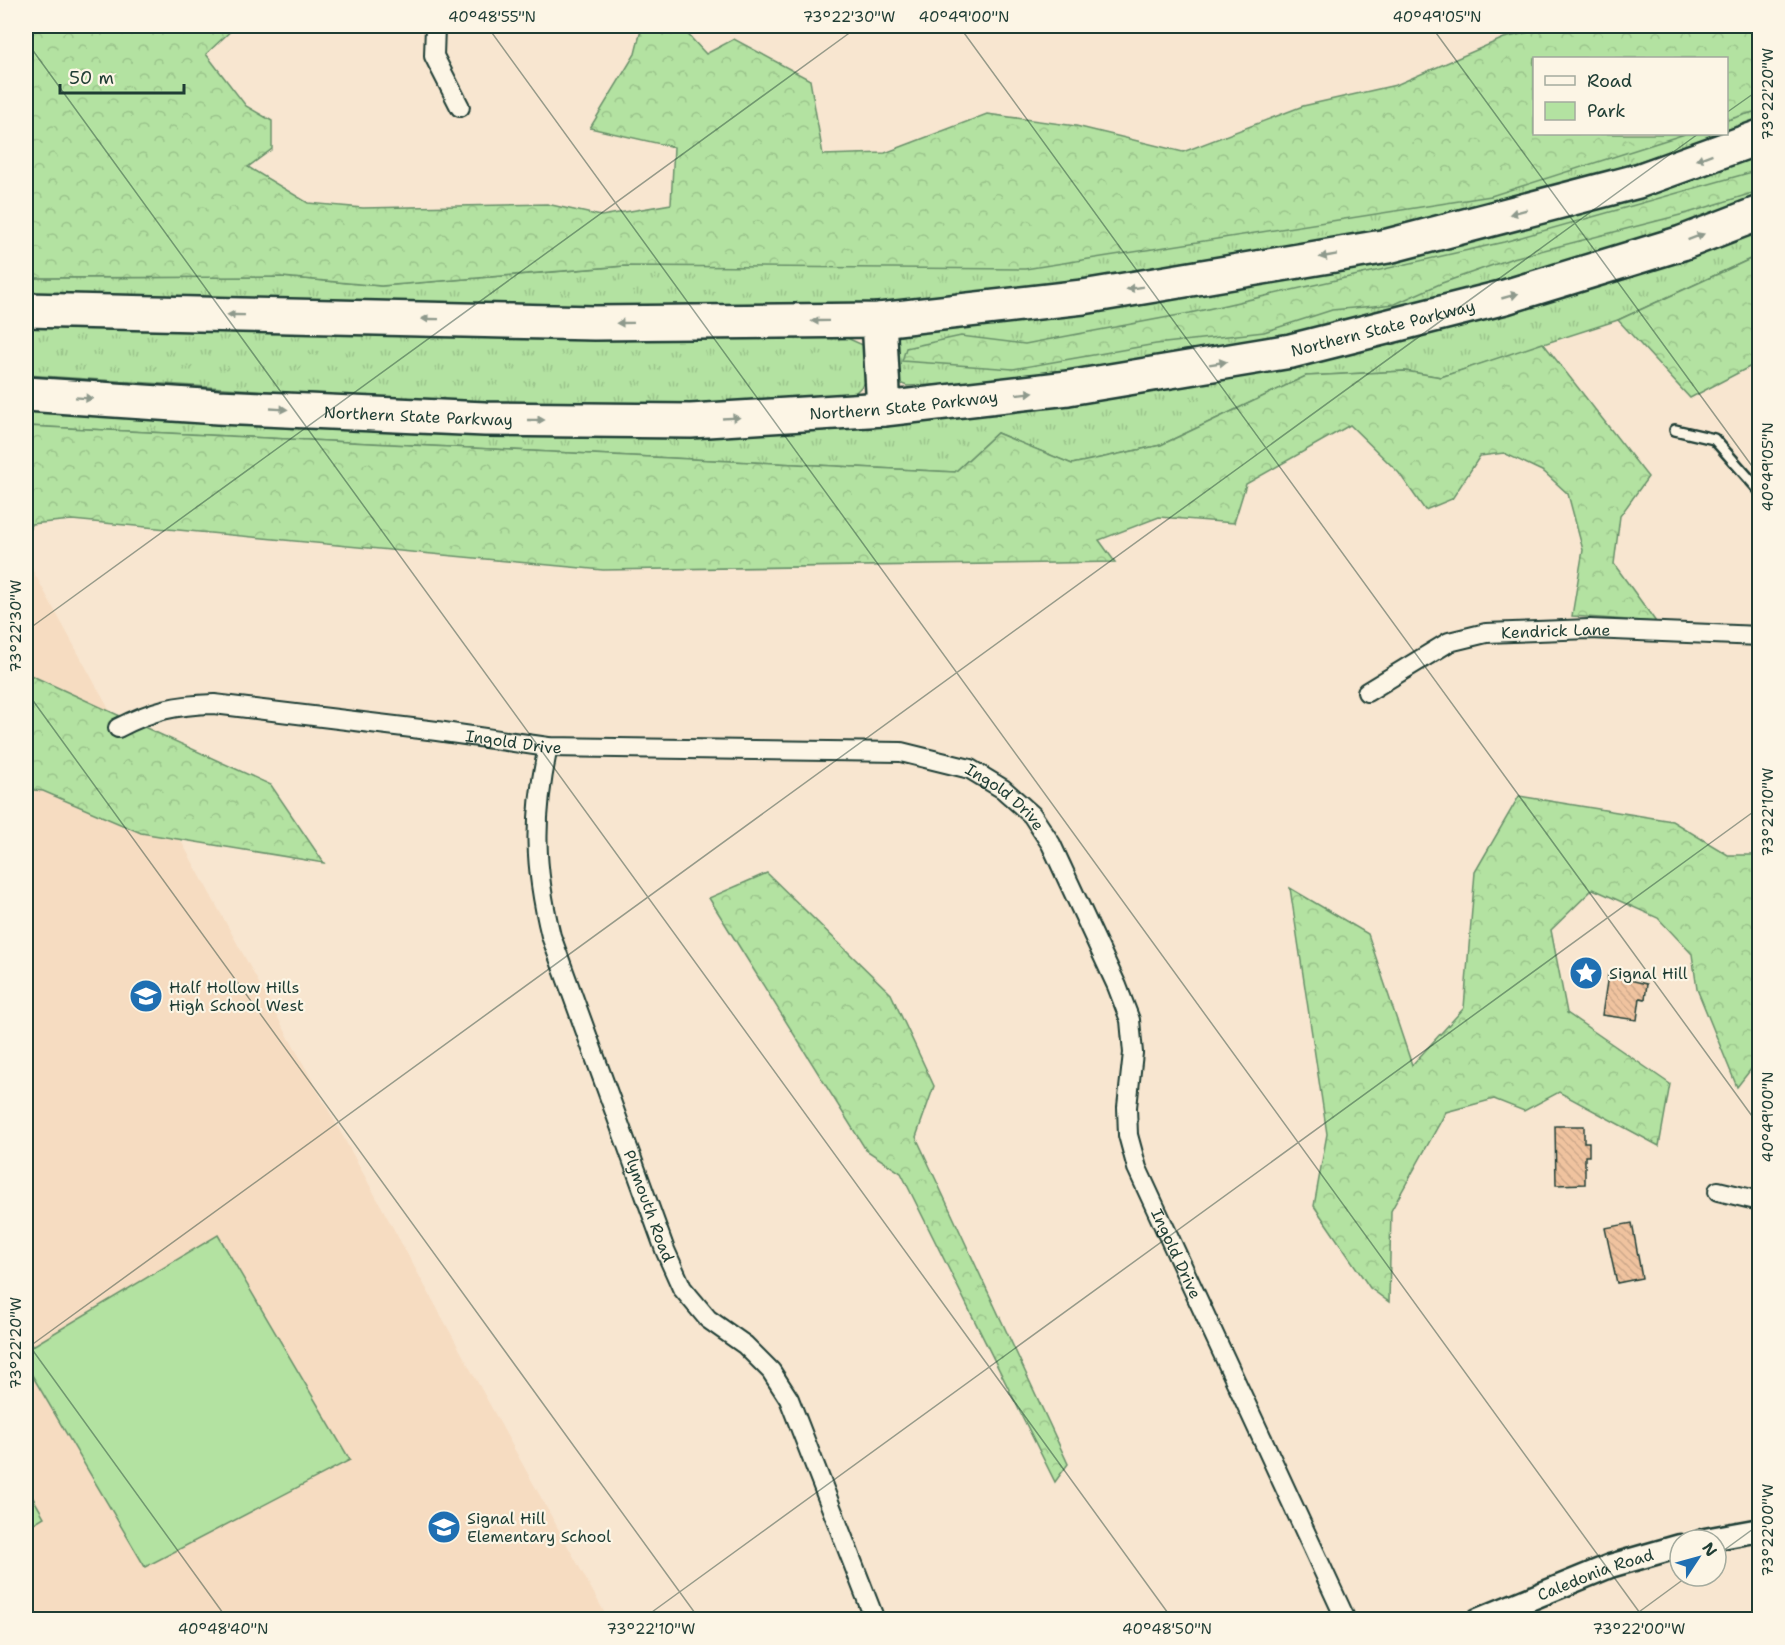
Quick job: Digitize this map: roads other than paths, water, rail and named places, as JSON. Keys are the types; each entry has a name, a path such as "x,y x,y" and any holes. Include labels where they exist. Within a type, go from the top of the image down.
{"highway":[{"path":"26,310 594,323 879,321 1083,297 1388,246 1638,181 1760,137"},
{"name":"Northern State Parkway","path":"26,394 484,419 691,421 884,410 1068,388 1291,351 1505,297 1682,243 1760,213"},
{"path":"879,321 884,410"}],"street":[{"path":"435,26 434,56 460,107"},
{"name":"Kendrick Lane","path":"1367,692 1449,642 1486,633 1590,629 1760,636"},
{"name":"Ingold Drive","path":"118,728 147,713 177,705 214,704 548,747 901,752 970,769 1003,789 1032,815 1051,844 1117,986 1130,1020 1133,1053 1127,1107 1128,1135 1137,1168 1346,1620"},
{"name":"Plymouth Road","path":"548,747 540,784 536,836 539,887 551,936 666,1251 682,1288 708,1319 745,1345 771,1371 789,1399 875,1620"},
{"path":"1718,1191 1760,1201"},
{"path":"1728,1536 1760,1530"},
{"name":"Caledonia Road","path":"1478,1620 1602,1569 1668,1550"}],"lane":[{"path":"1675,430 1714,439 1760,491"}],"place":[{"name":"Signal Hill","path":"1586,973"},
{"name":"Half Hollow Hills High School West","path":"146,996"},
{"name":"Signal Hill Elementary School","path":"444,1527"}]}
